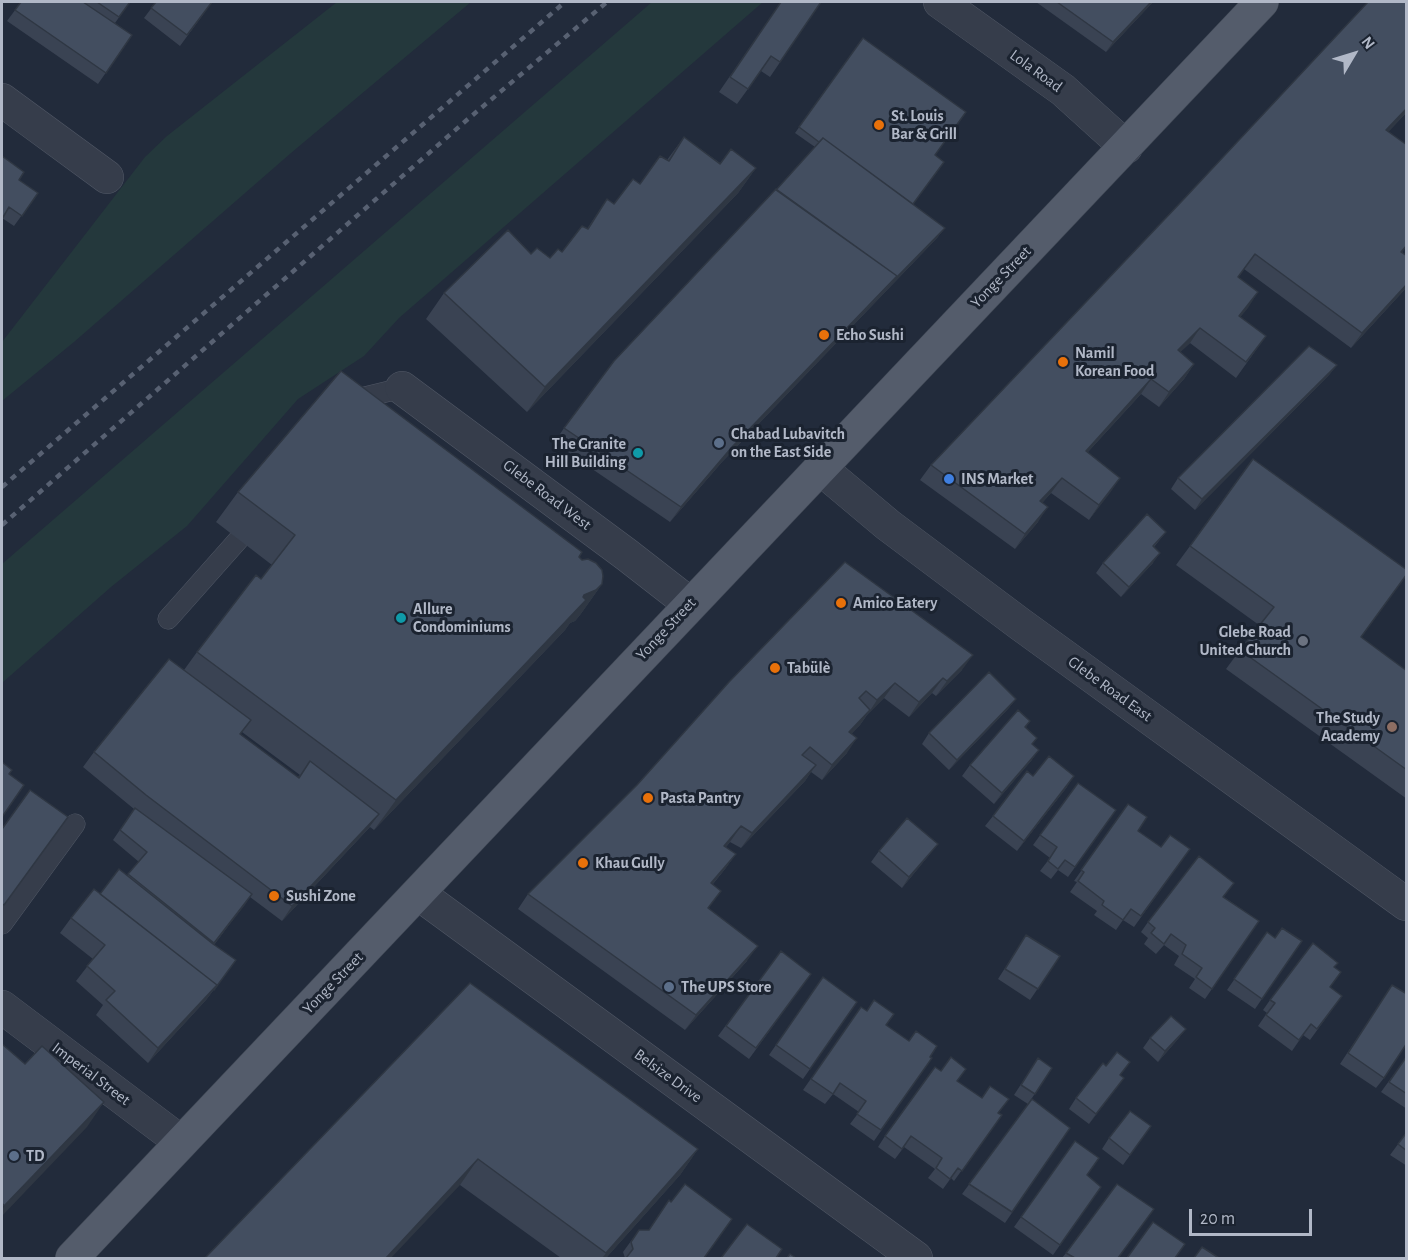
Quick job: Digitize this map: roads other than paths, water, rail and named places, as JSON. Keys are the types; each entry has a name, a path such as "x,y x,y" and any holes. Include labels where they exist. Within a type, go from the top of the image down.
{"main road":[{"name":"Yonge Street","path":"72,1258 1262,2"}],"street":[{"name":"Lola Road","path":"940,2 1063,90 1126,147"},
{"path":"2,100 107,177"},
{"name":"Glebe Road West","path":"402,388 690,604"},
{"name":"Glebe Road East","path":"820,468 888,525 1020,624 1407,904"},
{"name":"Belsize Drive","path":"419,894 916,1258"},
{"name":"Imperial Street","path":"2,1007 181,1142"}],"lane":[{"path":"342,419 361,398 402,388"},
{"path":"168,620 239,539"},
{"path":"2,924 75,824"}],"railway":[{"path":"2,487 565,2"},
{"path":"2,525 468,119 607,2"}],"place":[{"name":"St. Louis Bar & Grill","path":"879,125"},
{"name":"Echo Sushi","path":"824,335"},
{"name":"Namil Korean Food","path":"1063,362"},
{"name":"Chabad Lubavitch on the East Side","path":"719,443"},
{"name":"The Granite Hill Building","path":"638,453"},
{"name":"INS Market","path":"949,479"},
{"name":"Amico Eatery","path":"841,603"},
{"name":"Allure Condominiums","path":"401,618"},
{"name":"Glebe Road United Church","path":"1303,641"},
{"name":"Tabülè","path":"775,668"},
{"name":"The Study Academy","path":"1392,727"},
{"name":"Pasta Pantry","path":"648,798"},
{"name":"Khau Gully","path":"583,863"},
{"name":"Sushi Zone","path":"274,896"},
{"name":"The UPS Store","path":"669,987"},
{"name":"TD","path":"14,1156"}]}
